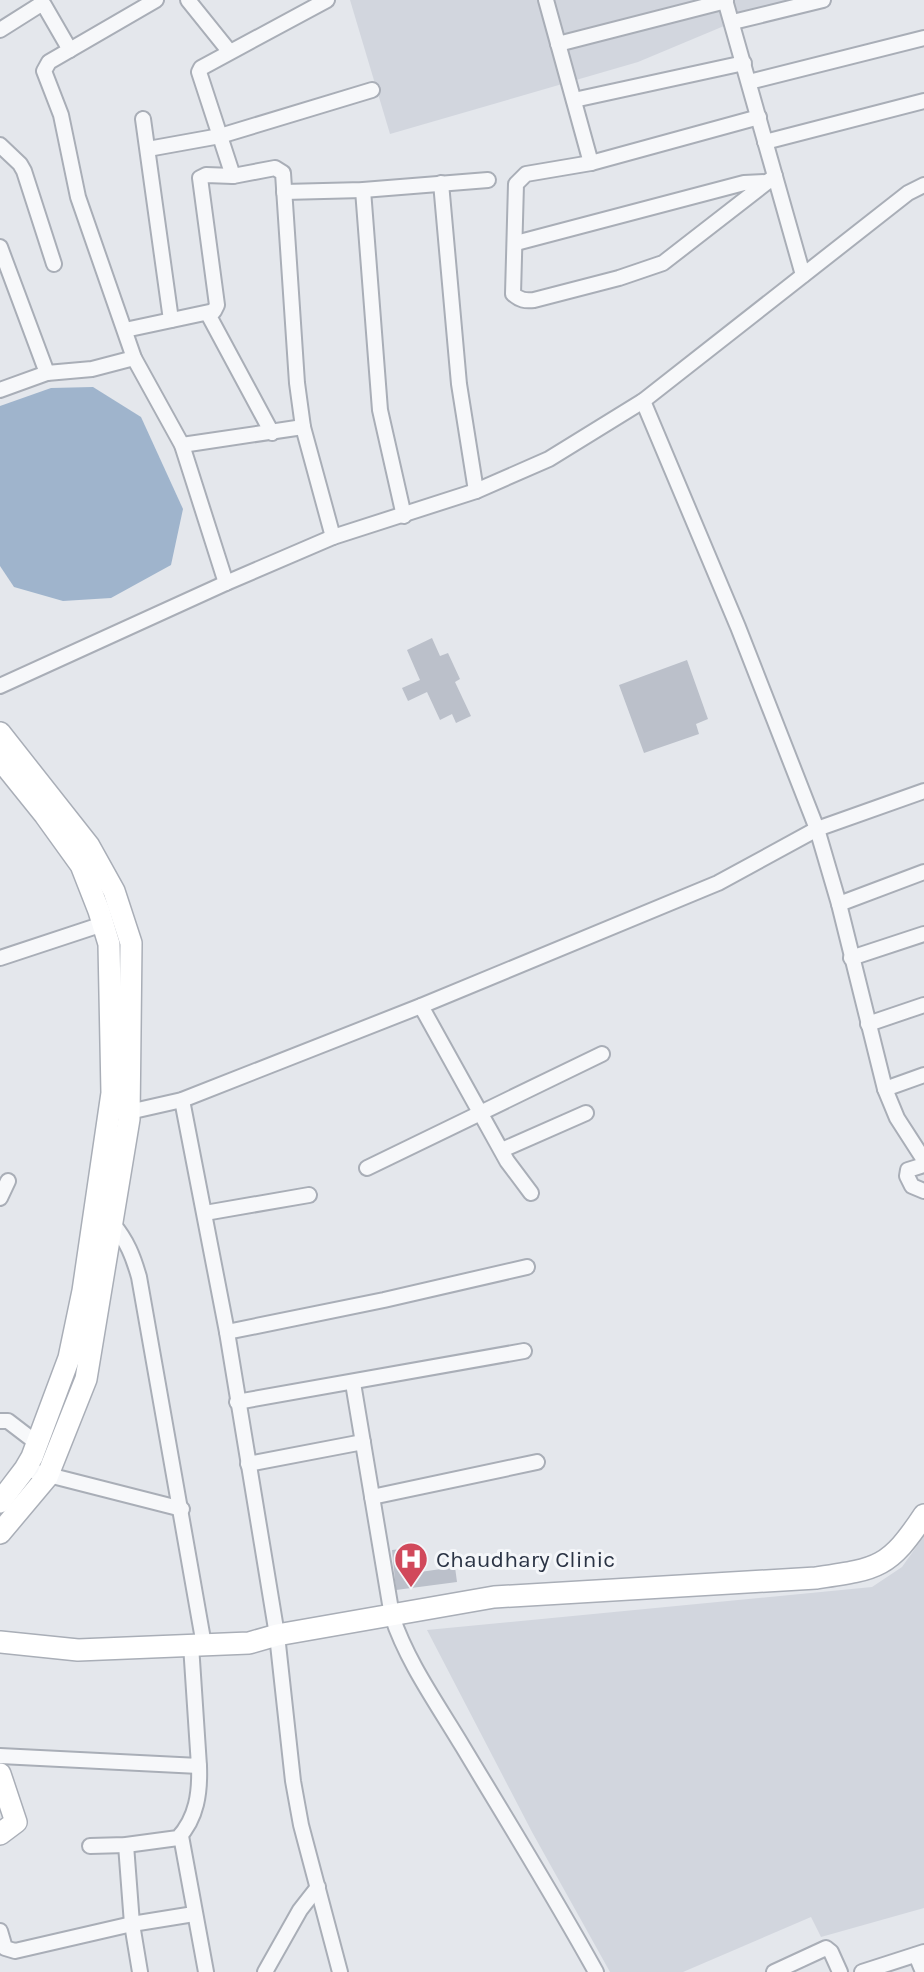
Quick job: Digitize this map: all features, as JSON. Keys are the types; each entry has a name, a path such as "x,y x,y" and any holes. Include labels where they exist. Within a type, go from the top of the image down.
{"street":[{"path":"156,0 48,62 44,71 61,115 78,197 134,358 182,445 226,583"},
{"path":"188,0 229,51"},
{"path":"233,176 199,72 205,64 327,0"},
{"path":"547,0 591,163"},
{"path":"733,22 823,0"},
{"path":"558,44 726,1 759,117 771,179 803,275"},
{"path":"0,30 44,5 70,50"},
{"path":"749,82 924,38"},
{"path":"574,100 744,63"},
{"path":"148,149 220,136 372,90"},
{"path":"765,142 924,101"},
{"path":"759,117 591,163 520,177 516,184 513,293 526,301 534,300 619,278 663,263 771,179"},
{"path":"143,119 171,320"},
{"path":"0,145 24,171 54,264"},
{"path":"125,330 208,314 214,311 217,305 199,180 206,175 233,176 275,168 283,173 297,383 303,427 333,537"},
{"path":"516,243 744,183 771,179"},
{"path":"284,192 363,190 488,180"},
{"path":"441,183 459,384 476,491"},
{"path":"0,686 333,537 476,491 549,459 643,401 908,193 924,185"},
{"path":"363,190 380,410 404,516"},
{"path":"0,247 47,373"},
{"path":"208,314 272,433"},
{"path":"0,390 47,373 92,369 134,358"},
{"path":"643,401 738,627 817,829 839,904 885,1089 897,1118 924,1163 908,1170 907,1176 912,1186 924,1191"},
{"path":"182,445 303,427"},
{"path":"0,733 89,846 114,891 131,943 113,1224 86,1379 47,1477 0,1533"},
{"path":"0,759 45,815 80,865 103,924 109,944 112,1093 119,1112 69,1358 38,1444 25,1469 0,1502"},
{"path":"119,1112 182,1100 421,1006 718,883 817,829 924,791"},
{"path":"839,904 924,872"},
{"path":"0,958 103,924"},
{"path":"851,958 924,934"},
{"path":"868,1024 924,1005"},
{"path":"421,1006 502,1150 531,1193"},
{"path":"367,1168 602,1054"},
{"path":"885,1089 924,1075"},
{"path":"182,1100 227,1332 277,1635 293,1781 301,1825 340,1972"},
{"path":"502,1150 586,1113"},
{"path":"0,1198 8,1181"},
{"path":"205,1213 309,1195"},
{"path":"90,1846 174,1840 181,1836 199,1799 198,1645 182,1509 139,1277 133,1253 126,1239 113,1224"},
{"path":"227,1332 527,1267"},
{"path":"237,1402 524,1351"},
{"path":"353,1383 392,1616 397,1631 430,1692 562,1910 596,1972"},
{"path":"0,1420 8,1421 38,1444"},
{"path":"248,1464 363,1442"},
{"path":"372,1497 537,1462"},
{"path":"25,1469 47,1477 182,1509"},
{"path":"0,1642 78,1650 249,1643 277,1635 494,1597 816,1578 862,1571 889,1558 904,1545 924,1515"},
{"path":"0,1756 200,1766"},
{"path":"0,1774 16,1822 0,1834"},
{"path":"181,1836 206,1972"},
{"path":"125,1845 132,1924 140,1972"},
{"path":"265,1972 300,1910 318,1887"},
{"path":"0,1931 3,1944 10,1951 132,1924 194,1914"},
{"path":"774,1972 826,1948 831,1952 840,1972"},
{"path":"862,1972 920,1954 923,1972"}],"shaded area":[{"path":"350,0 786,0 638,62 390,134"},
{"path":"924,1536 924,1908 821,1937 811,1917 683,1972 610,1972 532,1832 427,1630 872,1587 902,1567"}],"water":[{"path":"93,387 141,417 183,509 171,565 111,598 63,601 14,587 0,566 0,406 51,388"}],"building":[{"path":"432,638 440,656 448,653 460,679 455,682 471,716 456,723 452,714 440,720 427,692 408,701 402,688 420,680 407,650"},
{"path":"687,660 708,719 696,724 699,734 644,753 619,685"},
{"path":"417,1547 420,1572 455,1567 457,1582 396,1590 392,1550"}],"place":[{"name":"Chaudhary Clinic","path":"411,1589"}]}
